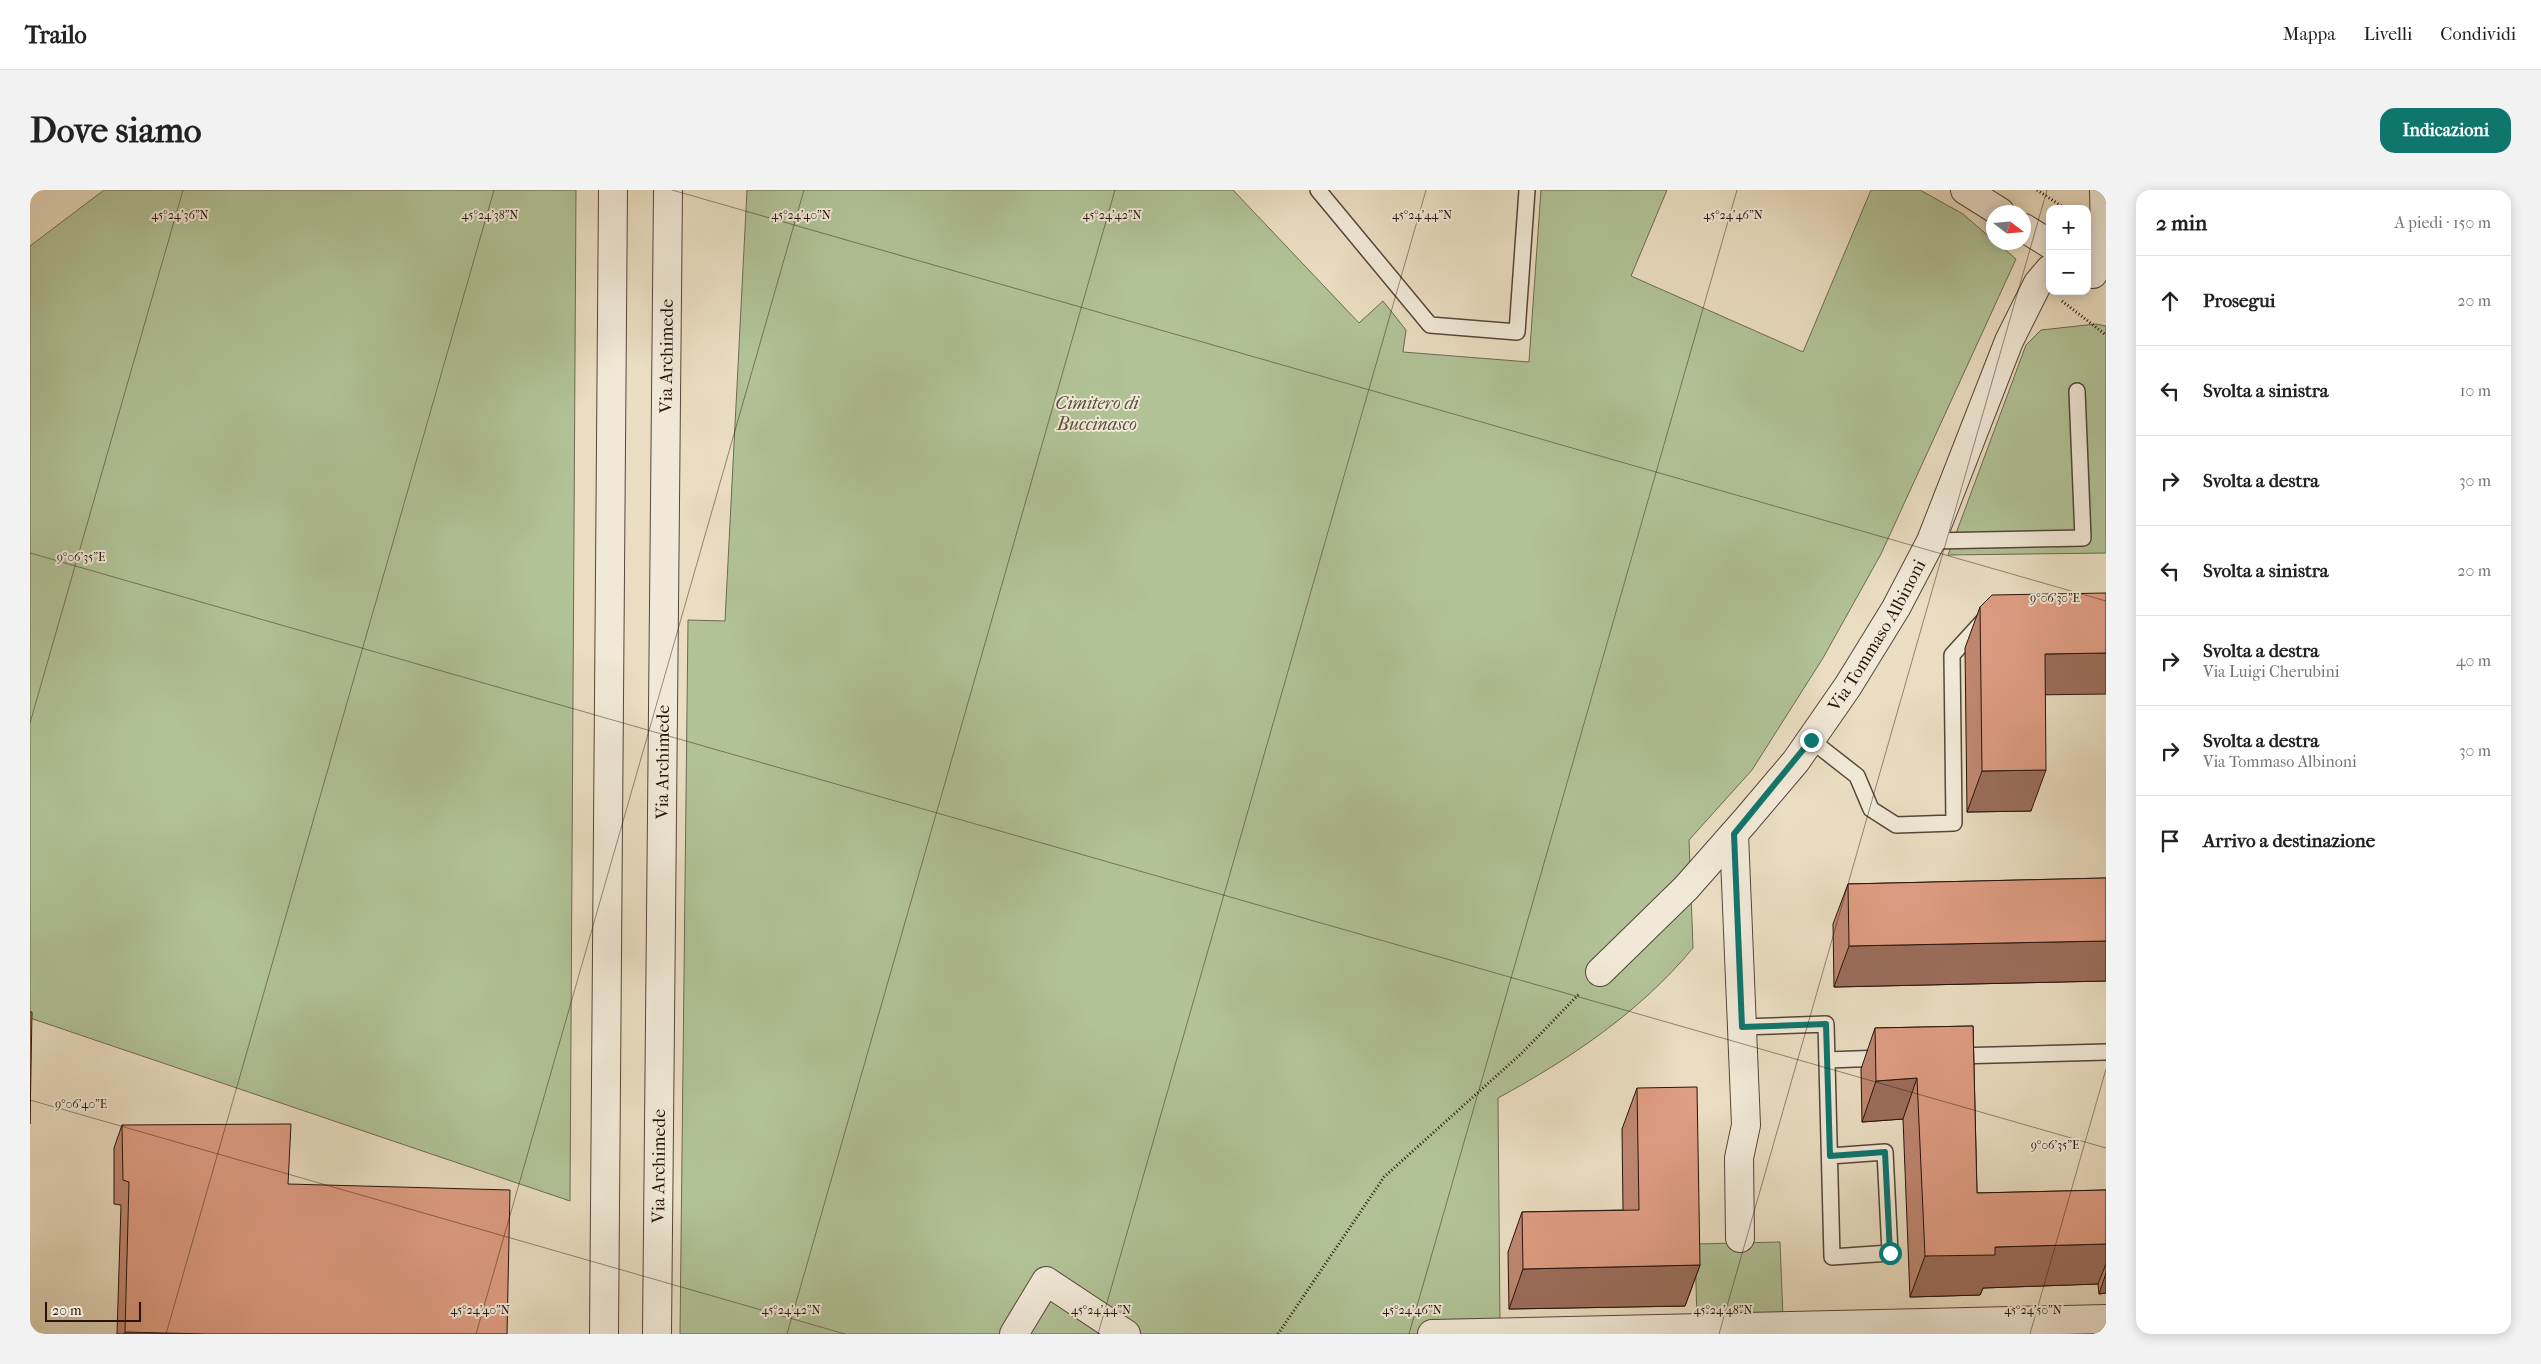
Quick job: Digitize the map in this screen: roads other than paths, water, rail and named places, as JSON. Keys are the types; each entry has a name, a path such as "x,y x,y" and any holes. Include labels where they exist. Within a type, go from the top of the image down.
{"street":[{"path":"604,1334 612,190"},
{"name":"Via Archimede","path":"658,1334 668,190"},
{"path":"1965,190 1989,205"},
{"path":"2095,276 2105,233 2104,190"},
{"path":"2031,232 2046,242"},
{"name":"Via Tommaso Albinoni","path":"1600,972 1686,888 1734,834 1811,740 1877,639 1931,541 2009,341 2044,276"},
{"path":"1734,834 1746,1125 1739,1158 1740,1238"},
{"path":"1014,1334 1046,1281 1126,1334"},
{"path":"1432,1334 2106,1319"}],"lane":[{"path":"1318,190 1430,325 1517,332 1527,190"},
{"path":"1931,541 2083,538 2077,391"},
{"path":"1811,740 1857,776 1871,809 1896,825 1954,823 1952,655 1981,621 2000,621"},
{"path":"1742,1027 1826,1024 1832,1257 1890,1253 1885,1152 1830,1156"},
{"path":"1937,1057 2106,1052"},
{"path":"1827,1060 1897,1058"}],"park label":[{"name":"Cimitero di Buccinasco","path":"1097,413"}]}
